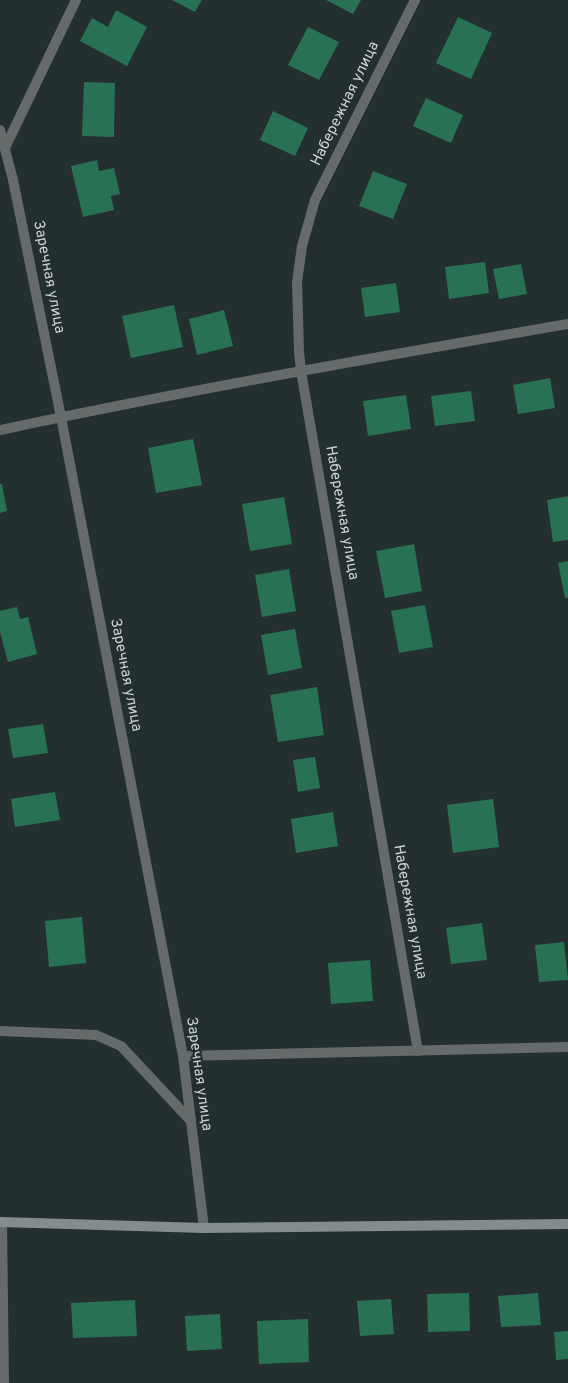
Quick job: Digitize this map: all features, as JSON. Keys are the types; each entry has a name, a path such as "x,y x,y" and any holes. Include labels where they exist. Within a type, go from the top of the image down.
{"main road":[{"path":"1,1222 204,1228 568,1224"}],"street":[{"path":"5,148 76,0"},
{"name":"Набережная улица","path":"414,0 315,200 302,246 297,282 301,371 418,1051"},
{"name":"Заречная улица","path":"0,130 15,189 61,417 182,1056 204,1228"},
{"path":"0,430 301,371 568,324"},
{"path":"0,1031 96,1035 121,1046 190,1121"},
{"path":"182,1056 568,1047"},
{"path":"1,1222 4,1383"}],"building":[{"path":"172,0 202,0 195,12"},
{"path":"326,0 361,0 353,14"},
{"path":"116,10 147,27 127,66 80,41 92,18 108,27"},
{"path":"458,17 492,33 471,79 436,63"},
{"path":"308,27 339,42 319,80 288,65"},
{"path":"84,82 115,83 114,137 82,136"},
{"path":"426,98 463,115 451,143 413,126"},
{"path":"273,111 308,128 295,156 260,140"},
{"path":"97,160 99,171 114,168 120,194 111,196 114,210 83,217 71,166"},
{"path":"373,171 407,184 393,219 359,206"},
{"path":"485,262 489,293 449,299 445,267"},
{"path":"521,264 527,294 499,299 493,269"},
{"path":"396,283 400,312 365,317 361,288"},
{"path":"174,305 183,347 131,358 122,316"},
{"path":"224,310 233,346 197,355 189,319"},
{"path":"550,378 555,408 518,414 513,385"},
{"path":"471,391 475,421 435,426 431,396"},
{"path":"406,395 411,429 368,436 363,401"},
{"path":"193,439 202,485 156,493 148,448"},
{"path":"0,484 2,484 7,511 0,513"},
{"path":"568,496 568,540 553,542 547,500"},
{"path":"284,497 292,544 250,551 242,504"},
{"path":"414,544 422,591 385,598 376,551"},
{"path":"568,561 568,598 565,598 558,563"},
{"path":"289,569 296,611 262,617 255,575"},
{"path":"425,605 433,647 399,653 391,611"},
{"path":"17,607 20,619 28,617 37,654 8,662 0,632 0,611"},
{"path":"295,629 302,668 268,675 261,635"},
{"path":"317,687 324,735 278,742 270,695"},
{"path":"43,724 48,753 13,758 8,729"},
{"path":"315,757 320,788 298,792 293,760"},
{"path":"55,792 60,820 15,827 11,799"},
{"path":"493,799 499,847 453,853 447,805"},
{"path":"333,812 338,846 296,853 291,819"},
{"path":"82,917 86,963 49,967 45,921"},
{"path":"482,923 487,960 451,964 446,928"},
{"path":"564,942 568,980 539,982 535,945"},
{"path":"370,960 373,1001 331,1004 328,963"},
{"path":"469,1293 470,1331 428,1332 427,1294"},
{"path":"538,1293 541,1325 501,1327 498,1296"},
{"path":"391,1299 394,1334 360,1336 357,1301"},
{"path":"135,1300 137,1336 73,1338 71,1303"},
{"path":"220,1314 222,1349 187,1351 185,1316"},
{"path":"308,1319 309,1362 259,1364 257,1321"},
{"path":"568,1331 568,1359 556,1360 554,1332"}]}
